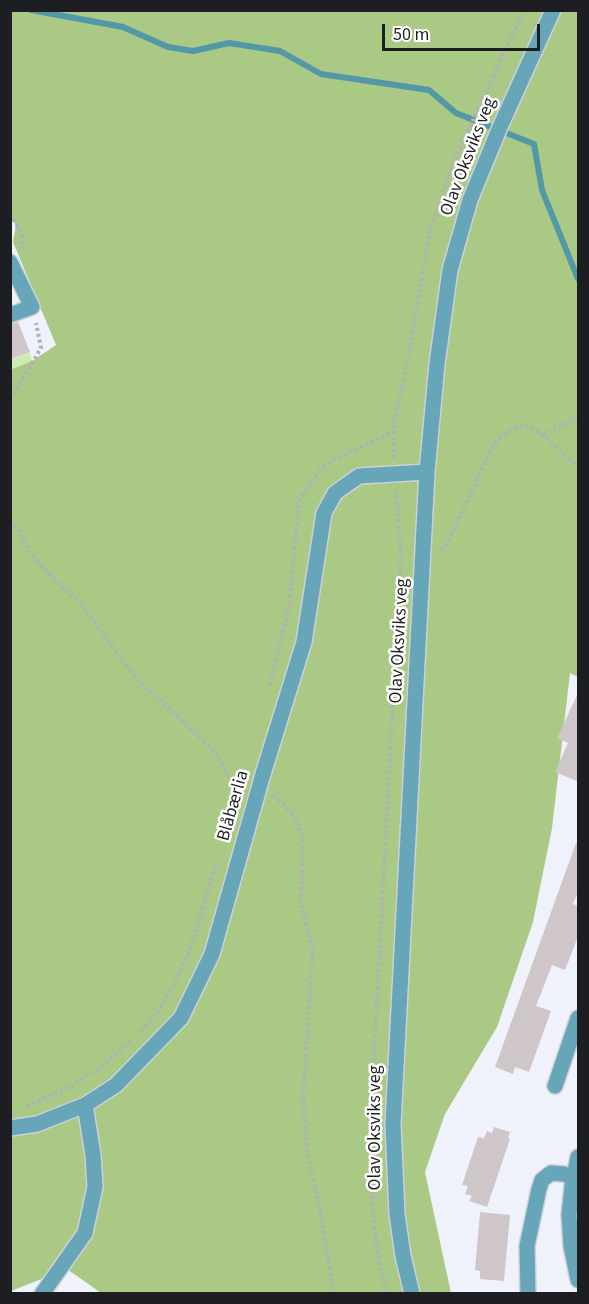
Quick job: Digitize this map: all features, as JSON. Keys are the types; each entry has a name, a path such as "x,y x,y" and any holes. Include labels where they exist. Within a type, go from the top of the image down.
{"street":[{"name":"Olav Oksviks veg","path":"412,1293 403,1256 397,1215 393,1124 427,472 437,364 450,270 470,200 553,10"},
{"path":"10,315 32,307 11,263"},
{"name":"Blåbærlia","path":"10,1128 37,1124 85,1105 116,1085 181,1018 212,954 263,774 304,642 324,513 335,493 359,476 427,472"},
{"path":"555,1086 579,1018"},
{"path":"42,1293 85,1233 95,1187 93,1155 85,1105"},
{"path":"579,1157 573,1178 569,1215 571,1246 579,1280"},
{"path":"528,1293 527,1246 542,1180 546,1175 557,1173 573,1178"}],"path":[{"path":"10,214 22,234 20,258 11,263"},
{"path":"10,400 41,348 32,307"},
{"path":"543,435 579,417"},
{"path":"400,554 424,553 441,549 447,544 472,487 492,448 502,436 524,426 530,427 543,435 579,468"},
{"path":"268,690 284,636 289,606 299,501 318,472 335,459 394,431"},
{"path":"10,521 19,530 30,553 80,603 133,675 216,753 228,776 241,783"},
{"path":"238,793 244,774"},
{"path":"263,774 265,787 295,817 303,841 301,904 313,948 303,1098 307,1152 334,1293"},
{"path":"20,1107 70,1087 106,1063 136,1036 159,1010 174,985 189,952 220,854"}],"green space":[{"path":"11,11 578,11 578,677 570,673 552,828 533,922 497,1027 445,1114 425,1172 451,1293 101,1293 67,1269 11,1291 10,370 32,361 56,345 13,242 16,225 10,217"},
{"path":"30,352 32,361 11,381 11,359"}],"building":[{"path":"18,322 30,352 10,359 10,324"},
{"path":"579,691 579,782 555,772 568,743 557,738"},
{"path":"576,843 579,843 579,890 573,904 579,906 579,934 565,970 552,965 536,1006 551,1011 529,1072 515,1067 513,1074 495,1067"},
{"path":"494,1127 510,1132 508,1138 510,1139 487,1207 469,1201 472,1196 465,1194 468,1186 462,1185 478,1137 484,1138 487,1131 492,1133"},
{"path":"480,1212 510,1215 504,1281 480,1279 480,1271 475,1270"}],"waterway":[{"path":"31,10 123,27 168,47 193,51 229,43 280,51 321,74 429,90 456,113 534,144 542,190 578,279"}]}
